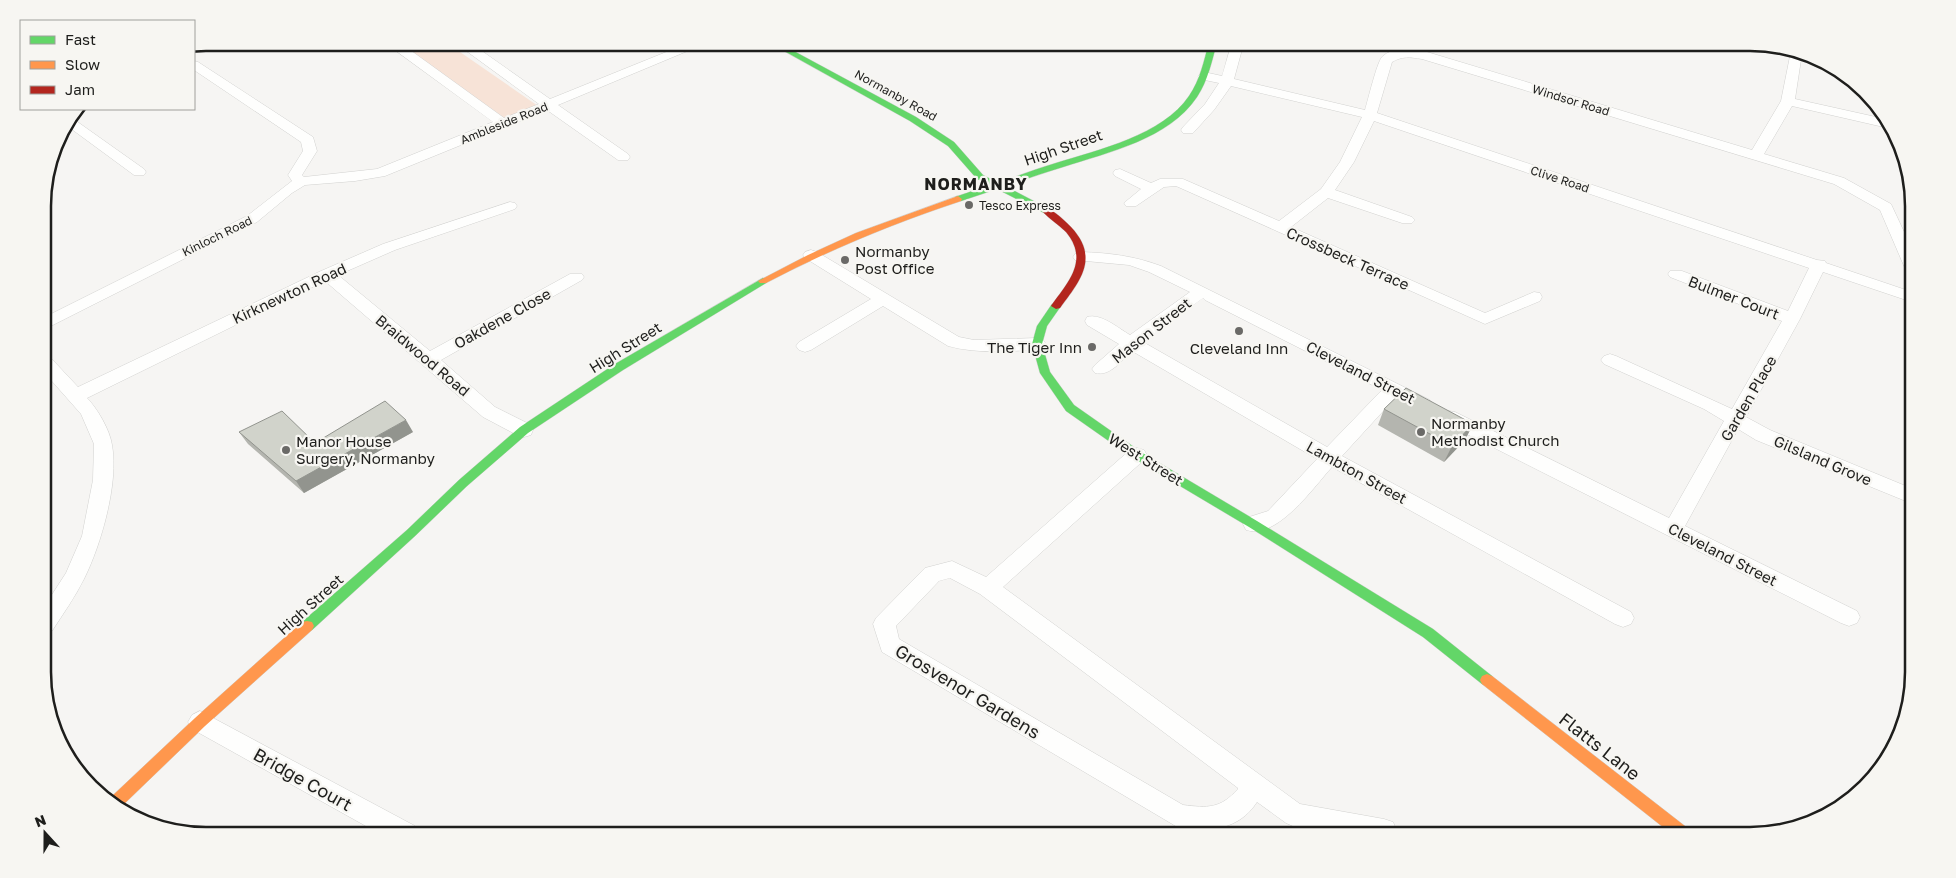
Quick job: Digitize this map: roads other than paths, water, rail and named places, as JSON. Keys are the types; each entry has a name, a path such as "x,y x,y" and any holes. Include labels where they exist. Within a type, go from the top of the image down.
{"main road":[{"name":"Normanby Road","path":"788,51 937,134 951,144 980,177 996,186"},
{"name":"High Street","path":"119,799 200,722 404,540 462,483 524,430 619,367 752,286 812,255 891,221 1140,136 1167,122 1189,102 1204,76 1211,51"},
{"path":"996,186 1047,212 1069,228 1078,241 1081,258 1078,275 1042,326 1037,344"},
{"name":"West Street","path":"1037,344 1045,373 1070,408 1137,455 1253,524 1428,633 1493,685"},
{"name":"Flatts Lane","path":"1493,685 1674,826"}],"street":[{"path":"403,51 503,123"},
{"path":"473,51 623,157"},
{"name":"Ambleside Road","path":"300,182 312,179 355,177 380,173 681,51"},
{"path":"1188,130 1209,108 1227,80 1233,51"},
{"name":"Windsor Road","path":"1280,228 1326,192 1347,162 1370,115 1386,60 1394,55 1406,53 1423,55 1839,181 1886,207 1905,250"},
{"path":"1756,156 1788,100 1795,59"},
{"path":"195,66 308,140 310,151 294,175 300,182"},
{"name":"Clive Road","path":"1204,76 1370,115 1819,264 1905,295"},
{"path":"1788,100 1880,122"},
{"path":"74,126 139,172"},
{"path":"1120,173 1156,186"},
{"name":"Kinloch Road","path":"52,321 252,220 265,211 286,189 300,182"},
{"name":"Crossbeck Terrace","path":"1156,186 1178,182 1485,319 1534,297"},
{"path":"1131,203 1156,186"},
{"path":"1326,192 1407,220"},
{"name":"Kirknewton Road","path":"75,396 326,274 389,247 510,206"},
{"path":"812,255 954,342 974,346 1037,344"},
{"name":"Cleveland Street","path":"1081,258 1115,258 1132,261 1155,269 1202,291 1849,618"},
{"name":"Garden Place","path":"1673,528 1792,320 1819,264"},
{"name":"Braidwood Road","path":"326,274 429,359 489,412 524,430"},
{"name":"Bulmer Court","path":"1676,274 1792,320"},
{"name":"Oakdene Close","path":"429,359 576,277"},
{"name":"Mason Street","path":"1101,369 1131,343 1202,291"},
{"path":"805,346 883,299"},
{"name":"Lambton Street","path":"1093,321 1329,457 1623,618"},
{"path":"1610,360 1710,405 1736,419"},
{"path":"51,614 75,577 92,536 103,480 103,444 89,411 52,375"},
{"path":"1253,524 1275,516 1393,389"},
{"name":"Gilsland Grove","path":"1736,419 1763,435 1905,494"},
{"path":"988,588 1137,455"},
{"name":"Grosvenor Gardens","path":"1254,786 1246,799 1234,811 1206,820 1179,816 890,645 884,624 932,574 952,568 988,588 1295,815 1358,826"},
{"name":"Bridge Court","path":"200,722 390,827"}],"place":[{"name":"Tesco Express","path":"969,205"},
{"name":"Normanby Post Office","path":"845,260"},
{"name":"Cleveland Inn","path":"1239,331"},
{"name":"The Tiger Inn","path":"1092,347"},
{"name":"Normanby Methodist Church","path":"1421,432"},
{"name":"Manor House Surgery, Normanby","path":"286,450"}],"district":[{"name":"NORMANBY","path":"976,184"}]}
